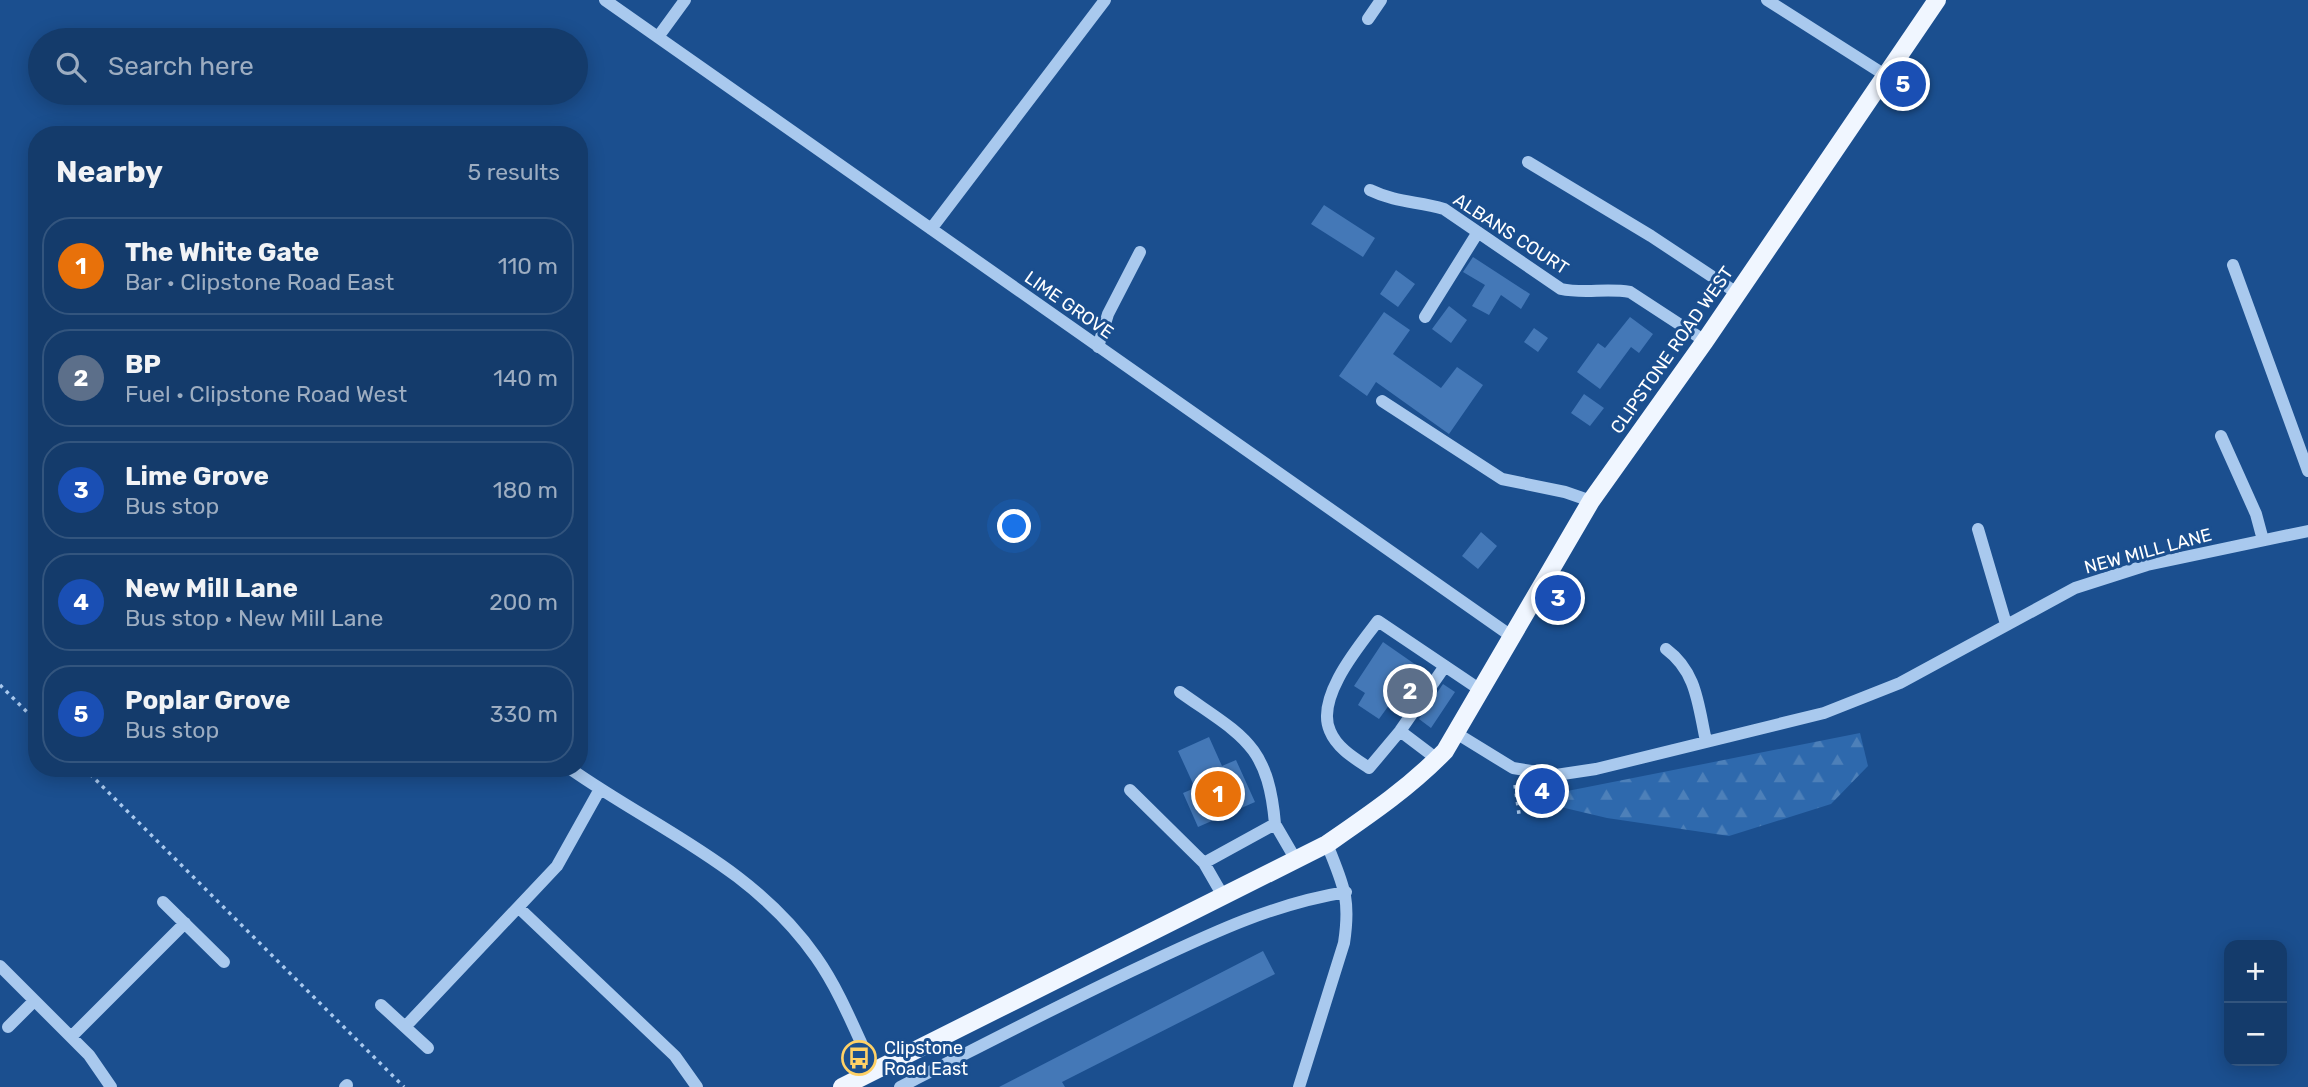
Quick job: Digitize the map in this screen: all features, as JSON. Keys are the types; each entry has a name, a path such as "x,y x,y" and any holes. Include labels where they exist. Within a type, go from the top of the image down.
{"main road":[{"name":"CLIPSTONE ROAD WEST","path":"1456,733 1514,638 1591,501 1705,341 1937,0"},
{"path":"842,1087 1327,844 1397,796 1437,759 1456,733"}],"street":[{"name":"LIME GROVE","path":"604,0 1514,638"},
{"path":"658,37 685,0"},
{"path":"931,229 1105,0"},
{"path":"1368,19 1381,0"},
{"path":"1767,0 1885,75"},
{"path":"1528,162 1651,236 1737,293"},
{"name":"ALBANS COURT","path":"1370,190 1393,201 1427,204 1444,209 1561,289 1577,293 1615,289 1630,292 1705,341"},
{"path":"1425,317 1478,232"},
{"path":"1098,346 1108,314 1140,252"},
{"path":"2233,265 2308,471"},
{"path":"1382,401 1502,479 1565,492 1591,501"},
{"path":"2221,436 2256,514 2263,540"},
{"path":"1978,529 2006,624"},
{"name":"NEW MILL LANE","path":"1456,733 1517,769 1556,775 1706,741 1824,713 1900,683 2075,588 2147,565 2308,531"},
{"path":"1445,666 1400,731 1369,768 1337,743 1329,730 1328,704 1343,670 1378,621 1445,666 1482,691"},
{"path":"1666,649 1682,661 1691,676 1706,741"},
{"path":"1180,692 1235,731 1255,751 1268,773 1275,824 1296,860"},
{"path":"1400,731 1437,759"},
{"path":"583,777 729,867 792,928 825,972 874,1071"},
{"path":"405,1027 557,866 600,789"},
{"path":"1130,790 1205,863 1223,896"},
{"path":"1205,863 1275,824"},
{"path":"1299,1087 1344,943 1348,905 1346,892 1327,844"},
{"path":"900,1087 1090,990 1240,919 1280,905 1346,892"},
{"path":"163,902 224,962"},
{"path":"519,908 675,1056 698,1087"},
{"path":"71,1037 184,923"},
{"path":"0,967 71,1037 100,1069 111,1087"},
{"path":"8,1027 34,1001"},
{"path":"382,1005 428,1048"}],"path":[{"path":"0,685 28,713"},
{"path":"1517,769 1514,793 1520,814"},
{"path":"93,777 404,1087"}],"green space":[{"path":"1860,733 1868,766 1831,804 1729,836 1607,818 1527,799"}],"building":[{"path":"1324,205 1375,238 1363,257 1311,224"},
{"path":"1473,257 1530,294 1521,309 1501,295 1489,315 1472,306 1485,285 1463,272"},
{"path":"1396,270 1415,284 1398,307 1380,294"},
{"path":"1449,306 1467,320 1451,343 1432,329"},
{"path":"1384,312 1410,330 1393,354 1441,388 1457,367 1483,385 1449,434 1376,382 1367,396 1339,376"},
{"path":"1630,317 1653,334 1639,353 1631,347 1600,389 1577,372 1598,343 1605,348"},
{"path":"1534,328 1548,338 1538,352 1524,342"},
{"path":"1584,394 1604,408 1590,426 1571,413"},
{"path":"1481,532 1497,546 1478,569 1462,556"},
{"path":"1383,642 1429,674 1404,709 1392,701 1379,719 1358,705 1365,693 1354,686"},
{"path":"1443,684 1455,692 1431,728 1419,719"},
{"path":"1209,737 1222,766 1236,760 1255,802 1198,827 1183,793 1195,788 1178,751"},
{"path":"1263,951 1275,974 1062,1082 1065,1087 999,1087"}],"place":[{"name":"Poplar Grove","path":"1903,84"},
{"name":"Lime Grove","path":"1558,598"},
{"name":"BP","path":"1410,691"},
{"name":"New Mill Lane","path":"1542,791"},
{"name":"The White Gate","path":"1218,794"},
{"name":"Clipstone Road East","path":"859,1058"}]}
